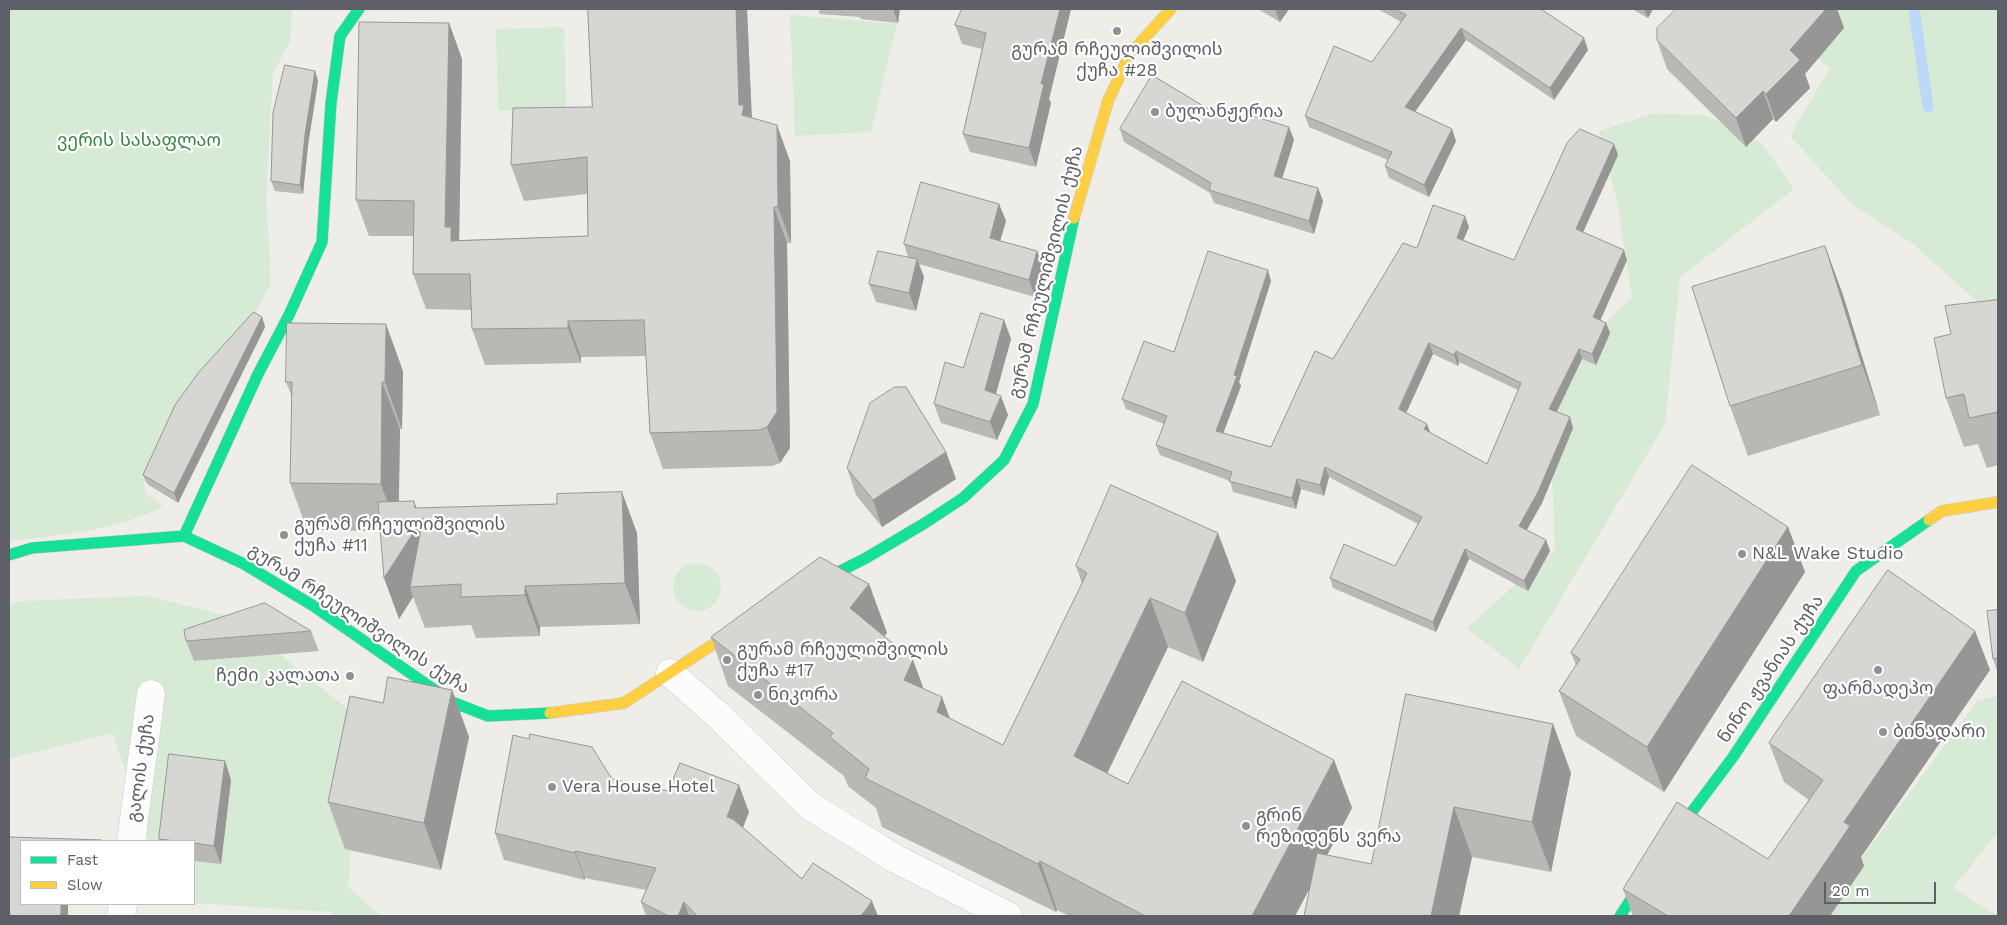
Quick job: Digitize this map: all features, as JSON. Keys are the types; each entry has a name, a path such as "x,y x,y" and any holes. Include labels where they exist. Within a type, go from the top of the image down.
{"street":[{"path":"184,536 258,374 289,315 322,242 331,103 340,36 359,9"},
{"name":"გურამ რჩეულიშვილის ქუჩა","path":"797,592 866,558 925,523 963,498 1004,460 1033,404 1074,219 1108,101 1130,54 1171,9"},
{"name":"ნინო ჟვანიას ქუჩა","path":"1620,916 1664,849 1733,757 1856,571 1942,511 1998,502"},
{"name":"გურამ რჩეულიშვილის ქუჩა","path":"9,555 32,548 184,536 244,564 312,605 452,702 488,716 541,714 624,702 756,616"},
{"path":"670,673 718,715 810,806 896,859 1008,916"},
{"name":"გალის ქუჩა","path":"131,840 151,694"}],"green space":[{"name":"ვერის სასაფლაო","path":"9,9 292,9 290,42 273,73 266,198 271,283 246,331 177,414 144,483 146,494 163,506 145,515 107,527 9,541"},
{"path":"1749,9 1998,9 1998,300 1979,303 1913,244 1853,205 1790,136 1830,68"},
{"path":"790,15 897,24 871,132 795,136"},
{"path":"564,27 566,109 498,111 496,29"},
{"path":"1652,114 1705,115 1761,142 1794,189 1680,277 1665,424 1519,669 1467,628 1555,549 1551,453 1531,390 1632,298 1618,205 1599,131"},
{"path":"697,563 706,565 714,570 719,578 721,587 719,596 714,604 706,609 697,611 688,609 680,604 675,596 673,587 675,578 680,570 688,565"},
{"path":"146,596 234,617 361,720 348,887 381,916 334,916 330,912 195,903 195,840 148,840 113,733 9,759 9,604 21,601"},
{"path":"1998,696 1998,832 1953,888 1998,916 1819,916 1978,700"}],"building":[{"path":"588,9 736,9 739,105 744,105 742,115 777,125 778,207 774,207 777,412 767,427 759,430 650,433 644,320 568,321 568,328 472,329 470,274 413,274 414,201 356,200 359,22 449,23 445,227 451,227 451,241 588,236 587,157 511,165 513,108 592,107"},
{"path":"962,9 1060,9 1041,84 1044,84 1029,148 963,134 986,33 955,25"},
{"path":"1394,9 1541,9 1584,38 1550,88 1461,28 1405,107 1452,129 1424,185 1385,166 1392,152 1305,116 1334,46 1372,62 1406,15"},
{"path":"1676,9 1826,9 1790,50 1800,60 1766,94 1763,91 1736,118 1657,40 1657,28"},
{"path":"285,65 315,71 305,135 300,185 271,181 273,113"},
{"path":"1152,75 1230,122 1234,110 1289,127 1274,176 1318,188 1309,221 1209,190 1211,183 1120,129"},
{"path":"1580,129 1614,144 1576,229 1624,250 1593,317 1606,323 1592,354 1579,349 1549,409 1570,417 1538,492 1519,526 1546,540 1524,581 1465,549 1433,622 1330,578 1344,544 1395,566 1422,517 1325,467 1320,485 1297,479 1292,498 1229,481 1232,472 1156,445 1167,416 1122,399 1144,341 1174,352 1208,251 1268,270 1234,375 1237,376 1216,431 1271,447 1315,351 1333,359 1403,243 1417,248 1433,205 1465,216 1457,238 1514,260 1567,143","holes":["1429,343 1454,355 1456,351 1521,383 1487,464 1424,429 1427,424 1399,409"]},
{"path":"921,182 999,204 990,238 1037,251 1029,280 904,244"},
{"path":"1825,246 1862,365 1730,406 1692,287"},
{"path":"878,251 917,259 909,293 869,284"},
{"path":"1998,300 1998,412 1969,418 1964,394 1946,398 1934,338 1951,334 1945,306"},
{"path":"254,312 262,317 174,493 143,475 175,405 199,372"},
{"path":"981,313 1004,320 985,390 1001,396 990,422 934,404 945,362 963,368"},
{"path":"287,323 386,324 385,382 382,382 381,484 290,483 292,382 286,382"},
{"path":"895,387 906,387 946,452 873,500 847,468 870,403"},
{"path":"1692,465 1788,527 1647,747 1559,691 1580,659 1571,653"},
{"path":"1111,485 1218,533 1185,613 1150,598 1074,756 1128,784 1182,681 1334,760 1252,916 1145,916 1040,861 1038,864 865,778 869,769 830,737 833,733 711,637 820,557 869,584 850,608 913,660 904,680 942,697 937,712 1003,745 1087,573 1076,566"},
{"path":"622,492 625,583 525,586 525,595 461,597 461,584 410,587 423,518 384,578 378,502 414,501 415,508 557,504 557,494"},
{"path":"1888,570 1975,631 1844,822 1850,826 1789,916 1668,916 1623,889 1677,802 1768,859 1823,780 1769,743"},
{"path":"265,603 311,631 186,641 184,630"},
{"path":"1998,610 1998,658 1993,659 1987,611"},
{"path":"388,677 452,690 424,823 328,802 350,696 383,703"},
{"path":"1406,694 1553,724 1532,822 1454,807 1431,916 1304,916 1317,853 1371,864"},
{"path":"530,734 592,747 612,779 668,791 680,763 739,785 727,817 733,819 802,879 813,863 872,901 861,916 697,916 684,902 678,916 668,916 641,902 656,868 575,851 575,853 495,833 513,735 529,739"},
{"path":"169,754 225,761 214,846 195,843 195,840 159,839"},
{"path":"9,837 102,840 20,840 20,905 61,905 61,913 60,916 9,916"}],"waterway":[{"path":"1914,9 1928,107"}],"traffic: fast":[{"path":"184,536 258,374 289,315 322,242 331,103 340,36 359,9"},
{"path":"809,587 866,558 925,523 963,498 1004,460 1033,404 1074,218"},
{"path":"1620,916 1664,849 1733,757 1856,571 1929,520"},
{"path":"9,555 32,548 184,536 244,564 312,605 452,702 488,716 550,713"}],"traffic: slow":[{"path":"1074,218 1108,101 1130,54 1171,9"},
{"path":"1929,520 1942,511 1998,502"},
{"path":"550,713 624,703 744,624"}],"place":[{"name":"გურამ რჩეულიშვილის ქუჩა #28","path":"1117,31"},
{"name":"ბულანჟერია","path":"1155,112"},
{"name":"გურამ რჩეულიშვილის ქუჩა #11","path":"284,535"},
{"name":"N&L Wake Studio","path":"1742,554"},
{"name":"გურამ რჩეულიშვილის ქუჩა #17","path":"727,660"},
{"name":"ფარმადეპო","path":"1878,670"},
{"name":"ჩემი კალათა","path":"350,676"},
{"name":"ნიკორა","path":"758,695"},
{"name":"ბინადარი","path":"1883,732"},
{"name":"Vera House Hotel","path":"552,787"},
{"name":"გრინ რეზიდენს ვერა","path":"1246,826"}]}
